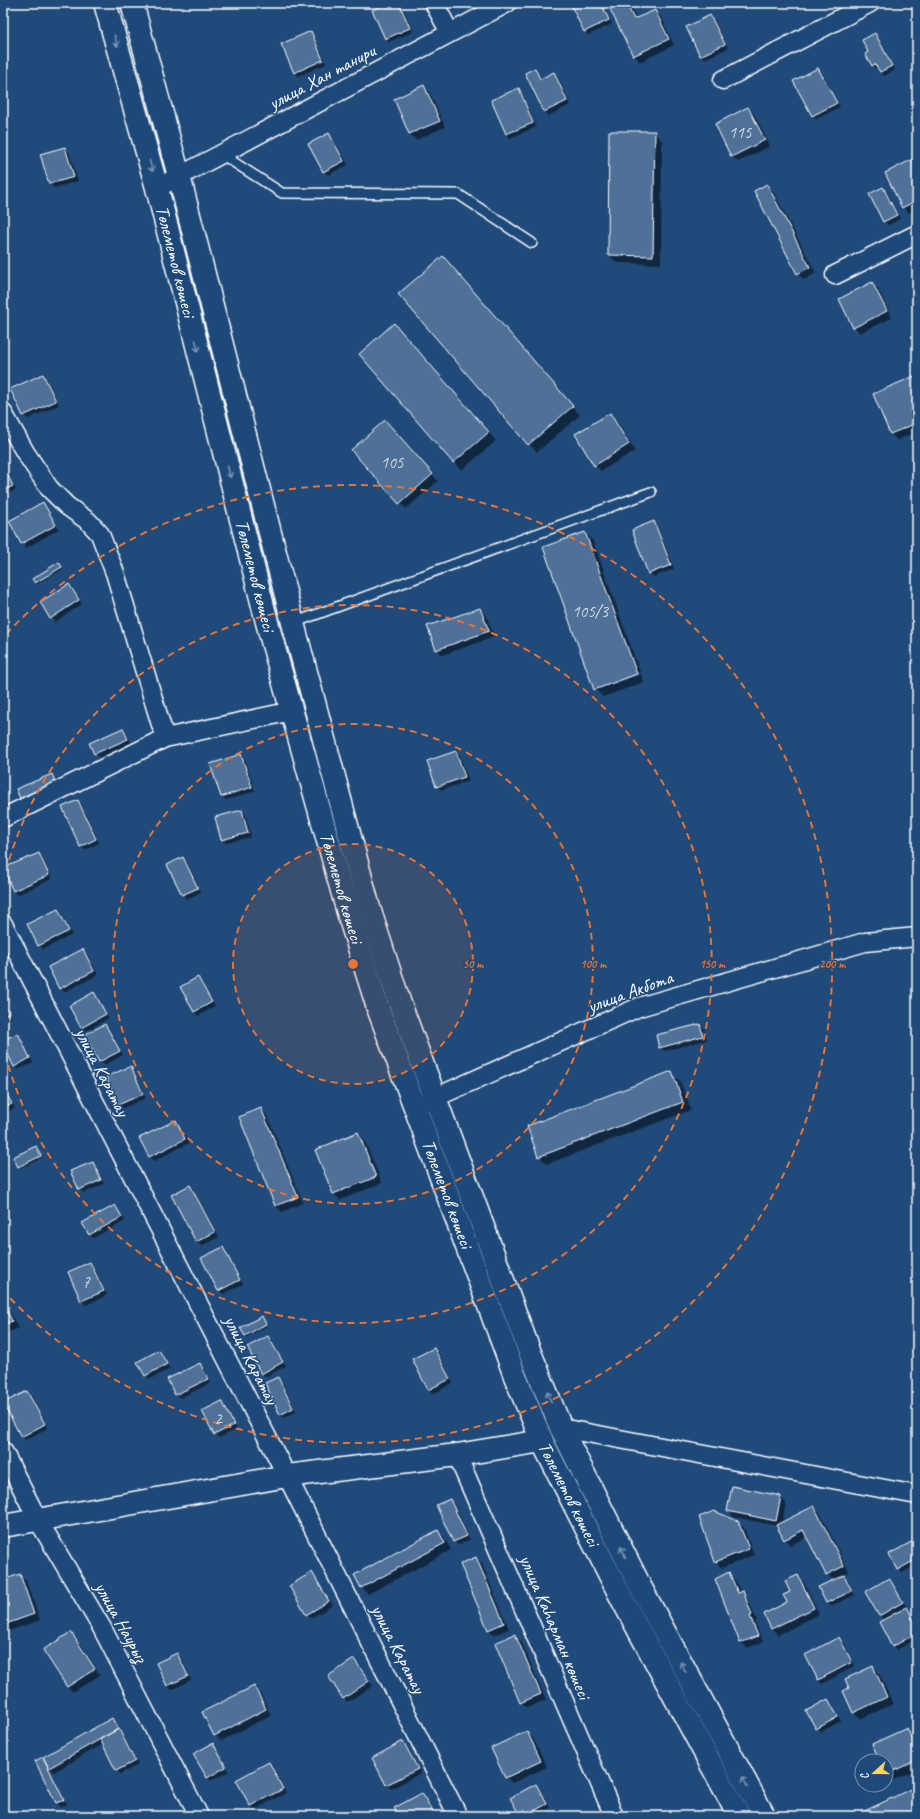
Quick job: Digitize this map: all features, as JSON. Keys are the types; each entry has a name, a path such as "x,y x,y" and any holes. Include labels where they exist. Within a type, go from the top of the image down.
{"main road":[{"name":"Төлеметов көшесі","path":"105,3 157,188 292,711 349,916 378,1008 515,1376 542,1441 623,1601 739,1816"},
{"name":"Төлеметов көшесі","path":"132,3 179,176 293,623 369,908 399,1001 529,1350 561,1428 642,1590 764,1816"},
{"path":"3,1526 286,1476 457,1455 542,1441"}],"street":[{"path":"434,3 450,33"},
{"name":"улица Хан танири","path":"157,188 507,3"},
{"path":"723,80 870,3"},
{"path":"835,275 917,234"},
{"path":"3,413 25,452 49,488 67,506 88,521 100,534 115,574 164,738"},
{"path":"3,818 164,738 292,711"},
{"name":"улица Каратау","path":"3,924 286,1476 458,1816"},
{"name":"улица Акбота","path":"414,1107 639,1007 865,942 917,937"},
{"path":"561,1428 917,1495"},
{"name":"улица Наурыз","path":"3,1451 38,1520 102,1628 199,1816"},
{"name":"улица Каһарман көшесі","path":"457,1455 614,1816"}],"lane":[{"path":"221,154 282,193 458,194 532,242"},
{"path":"293,623 651,492"}],"building":[{"path":"389,3 399,3 410,28 385,39 372,10"},
{"path":"575,3 601,3 609,20 584,32 571,5"},
{"path":"607,3 626,3 634,19 655,10 669,39 633,56"},
{"path":"710,15 725,44 700,56 686,27"},
{"path":"311,31 323,60 294,73 281,44"},
{"path":"875,33 892,66 880,72 875,64 872,66 865,54 868,52 862,40"},
{"path":"535,68 540,79 554,72 567,101 544,112 525,73"},
{"path":"818,68 837,103 812,116 793,81"},
{"path":"424,85 440,121 409,134 394,99"},
{"path":"519,88 533,123 506,134 491,100"},
{"path":"748,107 765,140 731,157 715,124"},
{"path":"609,131 655,131 653,256 608,255"},
{"path":"329,133 344,161 323,172 308,144"},
{"path":"65,147 74,177 49,184 40,154"},
{"path":"917,157 917,200 902,208 885,173"},
{"path":"767,184 810,267 797,274 754,191"},
{"path":"883,187 897,215 883,222 869,194"},
{"path":"443,256 573,406 528,445 398,294"},
{"path":"872,282 887,311 853,328 839,299"},
{"path":"394,323 489,432 453,463 359,354"},
{"path":"43,374 56,401 23,416 10,389"},
{"path":"917,375 917,423 890,434 873,394"},
{"path":"610,413 629,444 594,466 575,434"},
{"path":"385,420 433,474 399,504 351,450"},
{"path":"3,465 13,486 3,491"},
{"path":"43,502 56,525 21,544 9,521"},
{"path":"654,521 671,565 648,574 632,530"},
{"path":"585,532 637,674 594,690 543,547"},
{"path":"59,562 62,567 35,583 32,579"},
{"path":"69,584 79,600 50,619 40,602"},
{"path":"480,608 489,631 436,650 427,626"},
{"path":"123,728 128,739 94,754 89,743"},
{"path":"456,751 465,777 436,787 427,761"},
{"path":"241,754 252,787 221,797 210,764"},
{"path":"52,774 57,786 21,801 16,789"},
{"path":"78,800 96,839 80,847 62,807"},
{"path":"242,810 248,833 221,840 215,817"},
{"path":"39,853 49,875 13,891 3,868"},
{"path":"183,857 198,888 182,895 167,865"},
{"path":"58,909 69,931 38,946 27,924"},
{"path":"83,949 94,971 59,989 48,967"},
{"path":"198,977 212,1002 194,1012 180,987"},
{"path":"94,992 106,1014 81,1028 69,1006"},
{"path":"3,1002 9,1013 3,1016"},
{"path":"105,1024 120,1051 99,1062 84,1035"},
{"path":"700,1024 703,1036 659,1048 656,1035"},
{"path":"18,1033 30,1058 14,1067 3,1044 3,1040"},
{"path":"131,1066 143,1094 118,1105 106,1077"},
{"path":"672,1071 683,1102 538,1157 527,1126"},
{"path":"3,1087 12,1104 3,1108"},
{"path":"261,1108 298,1197 275,1206 239,1117"},
{"path":"176,1120 185,1139 149,1157 139,1138"},
{"path":"358,1132 376,1177 333,1194 315,1150"},
{"path":"36,1146 41,1156 18,1167 13,1157"},
{"path":"93,1162 101,1180 79,1190 70,1171"},
{"path":"190,1185 215,1232 196,1242 171,1195"},
{"path":"115,1205 122,1217 89,1235 82,1223"},
{"path":"223,1247 240,1280 218,1291 201,1258"},
{"path":"90,1262 104,1291 81,1301 68,1272"},
{"path":"3,1302 12,1321 3,1326"},
{"path":"262,1316 266,1324 245,1336 240,1328"},
{"path":"268,1336 283,1362 261,1374 247,1347"},
{"path":"434,1348 450,1379 428,1390 412,1359"},
{"path":"159,1350 167,1364 145,1376 137,1362"},
{"path":"200,1363 208,1379 175,1395 167,1379"},
{"path":"278,1377 293,1408 280,1415 265,1383"},
{"path":"27,1391 45,1424 21,1437 3,1403"},
{"path":"222,1401 234,1425 214,1435 202,1411"},
{"path":"732,1486 781,1496 776,1521 727,1511"},
{"path":"450,1499 467,1536 453,1542 436,1505"},
{"path":"814,1506 844,1566 826,1575 803,1530 784,1540 776,1525"},
{"path":"714,1511 738,1521 749,1549 715,1562 699,1517"},
{"path":"438,1530 445,1543 361,1588 354,1575"},
{"path":"917,1539 917,1559 897,1570 889,1554"},
{"path":"476,1557 504,1623 488,1630 460,1564"},
{"path":"312,1572 329,1601 306,1615 289,1586"},
{"path":"729,1572 738,1593 743,1591 752,1615 750,1616 758,1636 740,1643 715,1579"},
{"path":"20,1574 34,1614 3,1625 3,1580"},
{"path":"798,1575 814,1608 771,1629 764,1614 787,1602 783,1595 790,1592 785,1581"},
{"path":"844,1575 852,1591 826,1603 818,1587"},
{"path":"889,1578 903,1602 879,1616 865,1592"},
{"path":"907,1607 917,1626 917,1633 892,1647 879,1622"},
{"path":"71,1632 95,1669 67,1687 43,1650"},
{"path":"515,1634 541,1694 520,1703 495,1643"},
{"path":"839,1637 852,1662 818,1680 805,1655"},
{"path":"177,1653 188,1676 167,1686 156,1663"},
{"path":"354,1659 369,1681 343,1699 328,1676"},
{"path":"873,1666 887,1697 853,1713 843,1691 849,1688 845,1679"},
{"path":"254,1686 266,1709 214,1736 202,1712"},
{"path":"828,1699 838,1717 816,1729 806,1711"},
{"path":"112,1718 118,1729 49,1768 43,1757"},
{"path":"907,1728 917,1749 917,1760 894,1771 894,1753 876,1753 872,1744"},
{"path":"119,1729 135,1761 116,1771 100,1739"},
{"path":"527,1731 541,1761 505,1778 491,1748"},
{"path":"403,1741 418,1769 386,1785 372,1758"},
{"path":"213,1743 226,1767 207,1778 193,1754"},
{"path":"43,1757 64,1800 56,1803 35,1761"},
{"path":"269,1762 283,1789 250,1806 236,1780"},
{"path":"536,1784 547,1804 524,1816 520,1816 510,1798"},
{"path":"913,1788 917,1797 917,1816 854,1816"},
{"path":"422,1793 434,1814 431,1816 399,1816 394,1808"}]}
